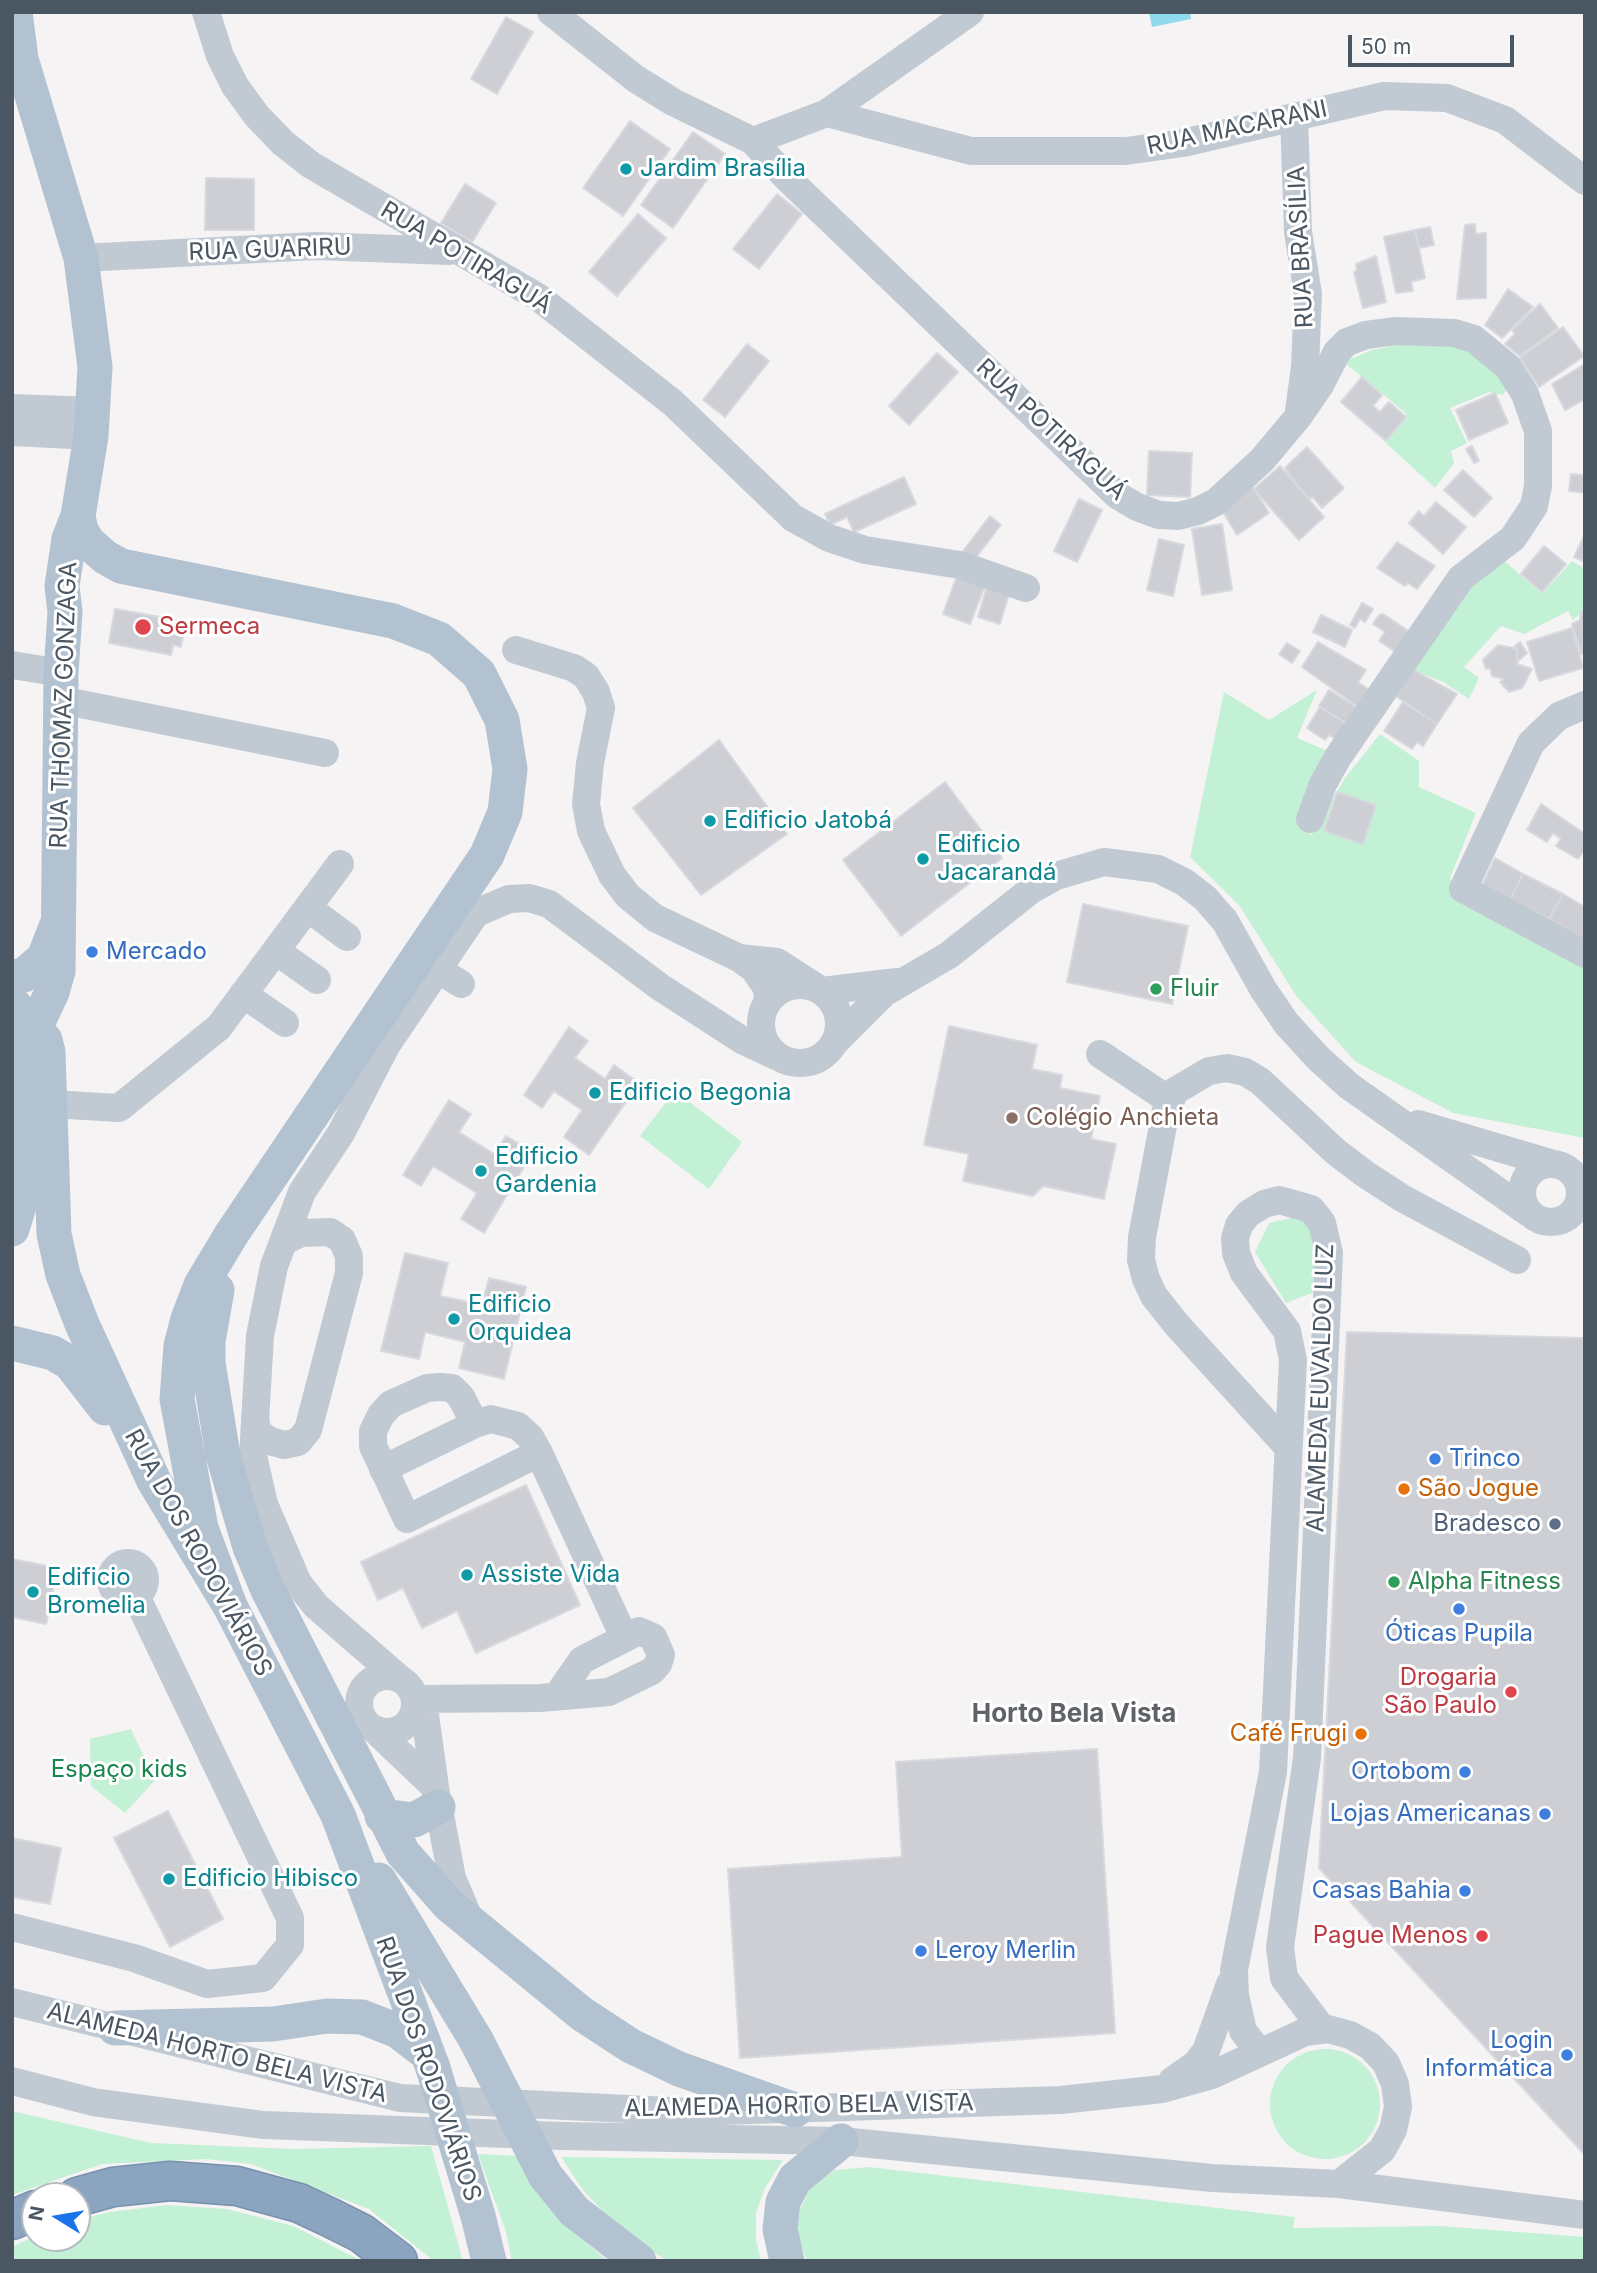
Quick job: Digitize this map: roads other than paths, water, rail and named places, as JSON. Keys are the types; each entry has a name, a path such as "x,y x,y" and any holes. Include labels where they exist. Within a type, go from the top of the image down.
{"highway":[{"path":"91,2193 113,2187 170,2181 237,2186 299,2203 361,2233 398,2261"}],"main road":[{"name":"RUA THOMAZ GONZAGA","path":"15,12 18,69 81,258 95,367 92,423 78,516 69,539 62,586 65,612 61,686 58,971 52,992 24,1015"},
{"path":"78,516 81,531 95,550 121,566 393,621 439,639 479,674 502,720 510,769 505,812 487,855 230,1235 201,1285 188,1319 181,1346 177,1399 201,1528 230,1606"},
{"path":"65,612 75,590 86,579 101,570 121,566"},
{"path":"12,977 24,975 44,958 53,940 59,913"},
{"name":"RUA DOS RODOVIÁRIOS","path":"24,1015 20,1058 63,1275 154,1481 230,1606 338,1815 430,2061 478,2216 489,2261"},
{"name":"RUA DOS RODOVIÁRIOS","path":"12,1229 21,1199 27,1095"},
{"path":"230,1235 208,1341 208,1363 223,1455 250,1548 382,1816 415,1868 434,1891 473,1927 582,2014 631,2046 738,2092 795,2110"},
{"path":"12,1343 52,1353 70,1363 85,1379 154,1481"},
{"path":"268,1680 337,1722"},
{"path":"382,1816 414,1819 437,1797"},
{"path":"338,1815 476,2040 545,2175 574,2211 639,2261"},
{"path":"115,2028 251,2025 327,2016 362,2017 398,2031 430,2061"},
{"path":"787,2261 780,2229 783,2202 795,2179 841,2141"}],"street":[{"name":"RUA POTIRAGUÁ","path":"206,12 220,56 235,86 257,116 283,143 311,166 538,297 673,403 793,518 829,538 865,550 960,565 1026,588"},
{"name":"RUA POTIRAGUÁ","path":"551,12 645,85 673,102 753,141 787,178 1117,495 1137,508 1178,516 1198,511 1216,502 1262,460 1298,417 1320,386 1337,352 1347,342 1366,335 1396,331 1454,333 1474,339 1491,349 1508,367 1525,394 1538,431 1539,457 1534,506 1513,538 1461,578 1338,757 1323,784 1310,819"},
{"path":"753,141 827,113 970,12"},
{"name":"RUA MACARANI","path":"827,113 971,151 1022,153 1138,149 1183,143 1384,96 1447,98 1505,120 1585,181"},
{"name":"RUA BRASÍLIA","path":"1294,117 1298,233 1308,294 1305,367 1298,417"},
{"name":"RUA GUARIRU","path":"81,258 316,246 458,252"},
{"path":"12,408 92,423"},
{"path":"12,432 92,423"},
{"path":"516,650 574,668 586,676 596,692 601,708 602,765 586,804 592,831 612,875 628,896 655,918 739,958 761,977 767,988 768,1001"},
{"path":"12,665 61,686 325,753"},
{"path":"1585,705 1559,716 1531,743 1463,889 1585,954"},
{"path":"473,1927 452,1878 425,1715 407,1688 316,1606 298,1583 264,1504 253,1456 260,1336 266,1297 274,1266 302,1192 341,1133 386,1046 476,913 509,899 529,898 549,904 650,980 742,1040 776,1056 802,1063 816,1060 884,993 949,955 1031,890 1056,876 1104,862 1158,869 1184,882 1205,898 1225,921 1263,989 1286,1023 1334,1072 1537,1217 1585,1225"},
{"path":"27,1095 119,1108 219,1027 340,864"},
{"path":"307,908 347,937"},
{"path":"276,951 317,979"},
{"path":"739,958 777,962 798,973 820,990 835,1006 839,1017 836,1041"},
{"path":"437,969 461,984"},
{"path":"776,1056 766,1044 761,1030 762,1015 768,1001 776,993 796,985 820,990 904,980"},
{"path":"243,994 285,1023"},
{"path":"1100,1054 1169,1100"},
{"path":"1288,1447 1177,1325 1146,1279 1141,1260 1142,1237 1169,1100 1189,1080 1209,1071 1227,1068 1245,1072 1260,1081 1336,1152 1365,1174 1402,1198 1517,1260"},
{"path":"1392,1116 1565,1166 1579,1182 1580,1200 1577,1208 1563,1220 1537,1217 1523,1203 1524,1182 1530,1172 1565,1166"},
{"name":"ALAMEDA EUVALDO LUZ","path":"1259,2052 1243,2031 1238,2014 1234,1970 1273,1772 1293,1360 1287,1331 1244,1273 1236,1253 1239,1225 1248,1214 1264,1204 1279,1200 1311,1209 1322,1223 1329,1253 1307,1758 1279,1947 1284,1978 1322,2029"},
{"path":"255,1405 257,1432 270,1441 284,1445 298,1442 308,1430 349,1273 349,1256 342,1240 330,1233 309,1232 284,1241"},
{"path":"475,1424 461,1397 452,1388 427,1388 391,1404 373,1432 373,1446 407,1519 539,1453"},
{"path":"383,1469 475,1424 491,1419 518,1426 530,1437 539,1453 624,1637"},
{"path":"12,1927 134,1958 207,1984 262,1978 290,1945 290,1918 136,1596"},
{"path":"437,1797 360,1715 359,1696 364,1687 380,1676 407,1688 557,1696 609,1692 652,1671 661,1655 653,1637 647,1632 639,1632 624,1637 582,1660 557,1696"},
{"path":"374,1729 382,1732 400,1729 412,1717 407,1688"},
{"path":"1162,2089 1196,2064 1206,2051 1234,1970"},
{"name":"ALAMEDA HORTO BELA VISTA","path":"12,2002 400,2098 690,2112 1061,2100 1162,2089 1212,2075 1305,2032 1322,2029"},
{"path":"1322,2029 1350,2035 1370,2046 1386,2063 1395,2084 1398,2107 1393,2130 1382,2150 1339,2184"},
{"name":"ALAMEDA HORTO BELA VISTA","path":"12,2081 93,2102 264,2125 522,2135 841,2141 1212,2179 1339,2184 1585,2215"}],"water":[{"path":"1149,12 1190,12 1191,19 1152,27"}],"place":[{"name":"Jardim Brasília","path":"626,169"},
{"name":"Sermeca","path":"143,627"},
{"name":"Edificio Jatobá","path":"710,821"},
{"name":"Edificio Jacarandá","path":"923,859"},
{"name":"Mercado","path":"92,952"},
{"name":"Fluir","path":"1156,989"},
{"name":"Edificio Begonia","path":"595,1093"},
{"name":"Colégio Anchieta","path":"1012,1118"},
{"name":"Edificio Gardenia","path":"481,1171"},
{"name":"Edificio Orquidea","path":"454,1319"},
{"name":"Trinco","path":"1435,1459"},
{"name":"São Jogue","path":"1404,1489"},
{"name":"Bradesco","path":"1555,1524"},
{"name":"Assiste Vida","path":"467,1575"},
{"name":"Alpha Fitness","path":"1394,1582"},
{"name":"Edificio Bromelia","path":"33,1592"},
{"name":"Óticas Pupila","path":"1459,1609"},
{"name":"Drogaria São Paulo","path":"1511,1692"},
{"name":"Café Frugi","path":"1361,1734"},
{"name":"Ortobom","path":"1465,1772"},
{"name":"Lojas Americanas","path":"1545,1814"},
{"name":"Edificio Hibisco","path":"169,1879"},
{"name":"Casas Bahia","path":"1465,1891"},
{"name":"Pague Menos","path":"1482,1936"},
{"name":"Leroy Merlin","path":"921,1951"},
{"name":"Login Informática","path":"1567,2055"}],"district":[{"name":"Horto Bela Vista","path":"1074,1714"}],"park label":[{"name":"Espaço kids","path":"119,1770"}]}
